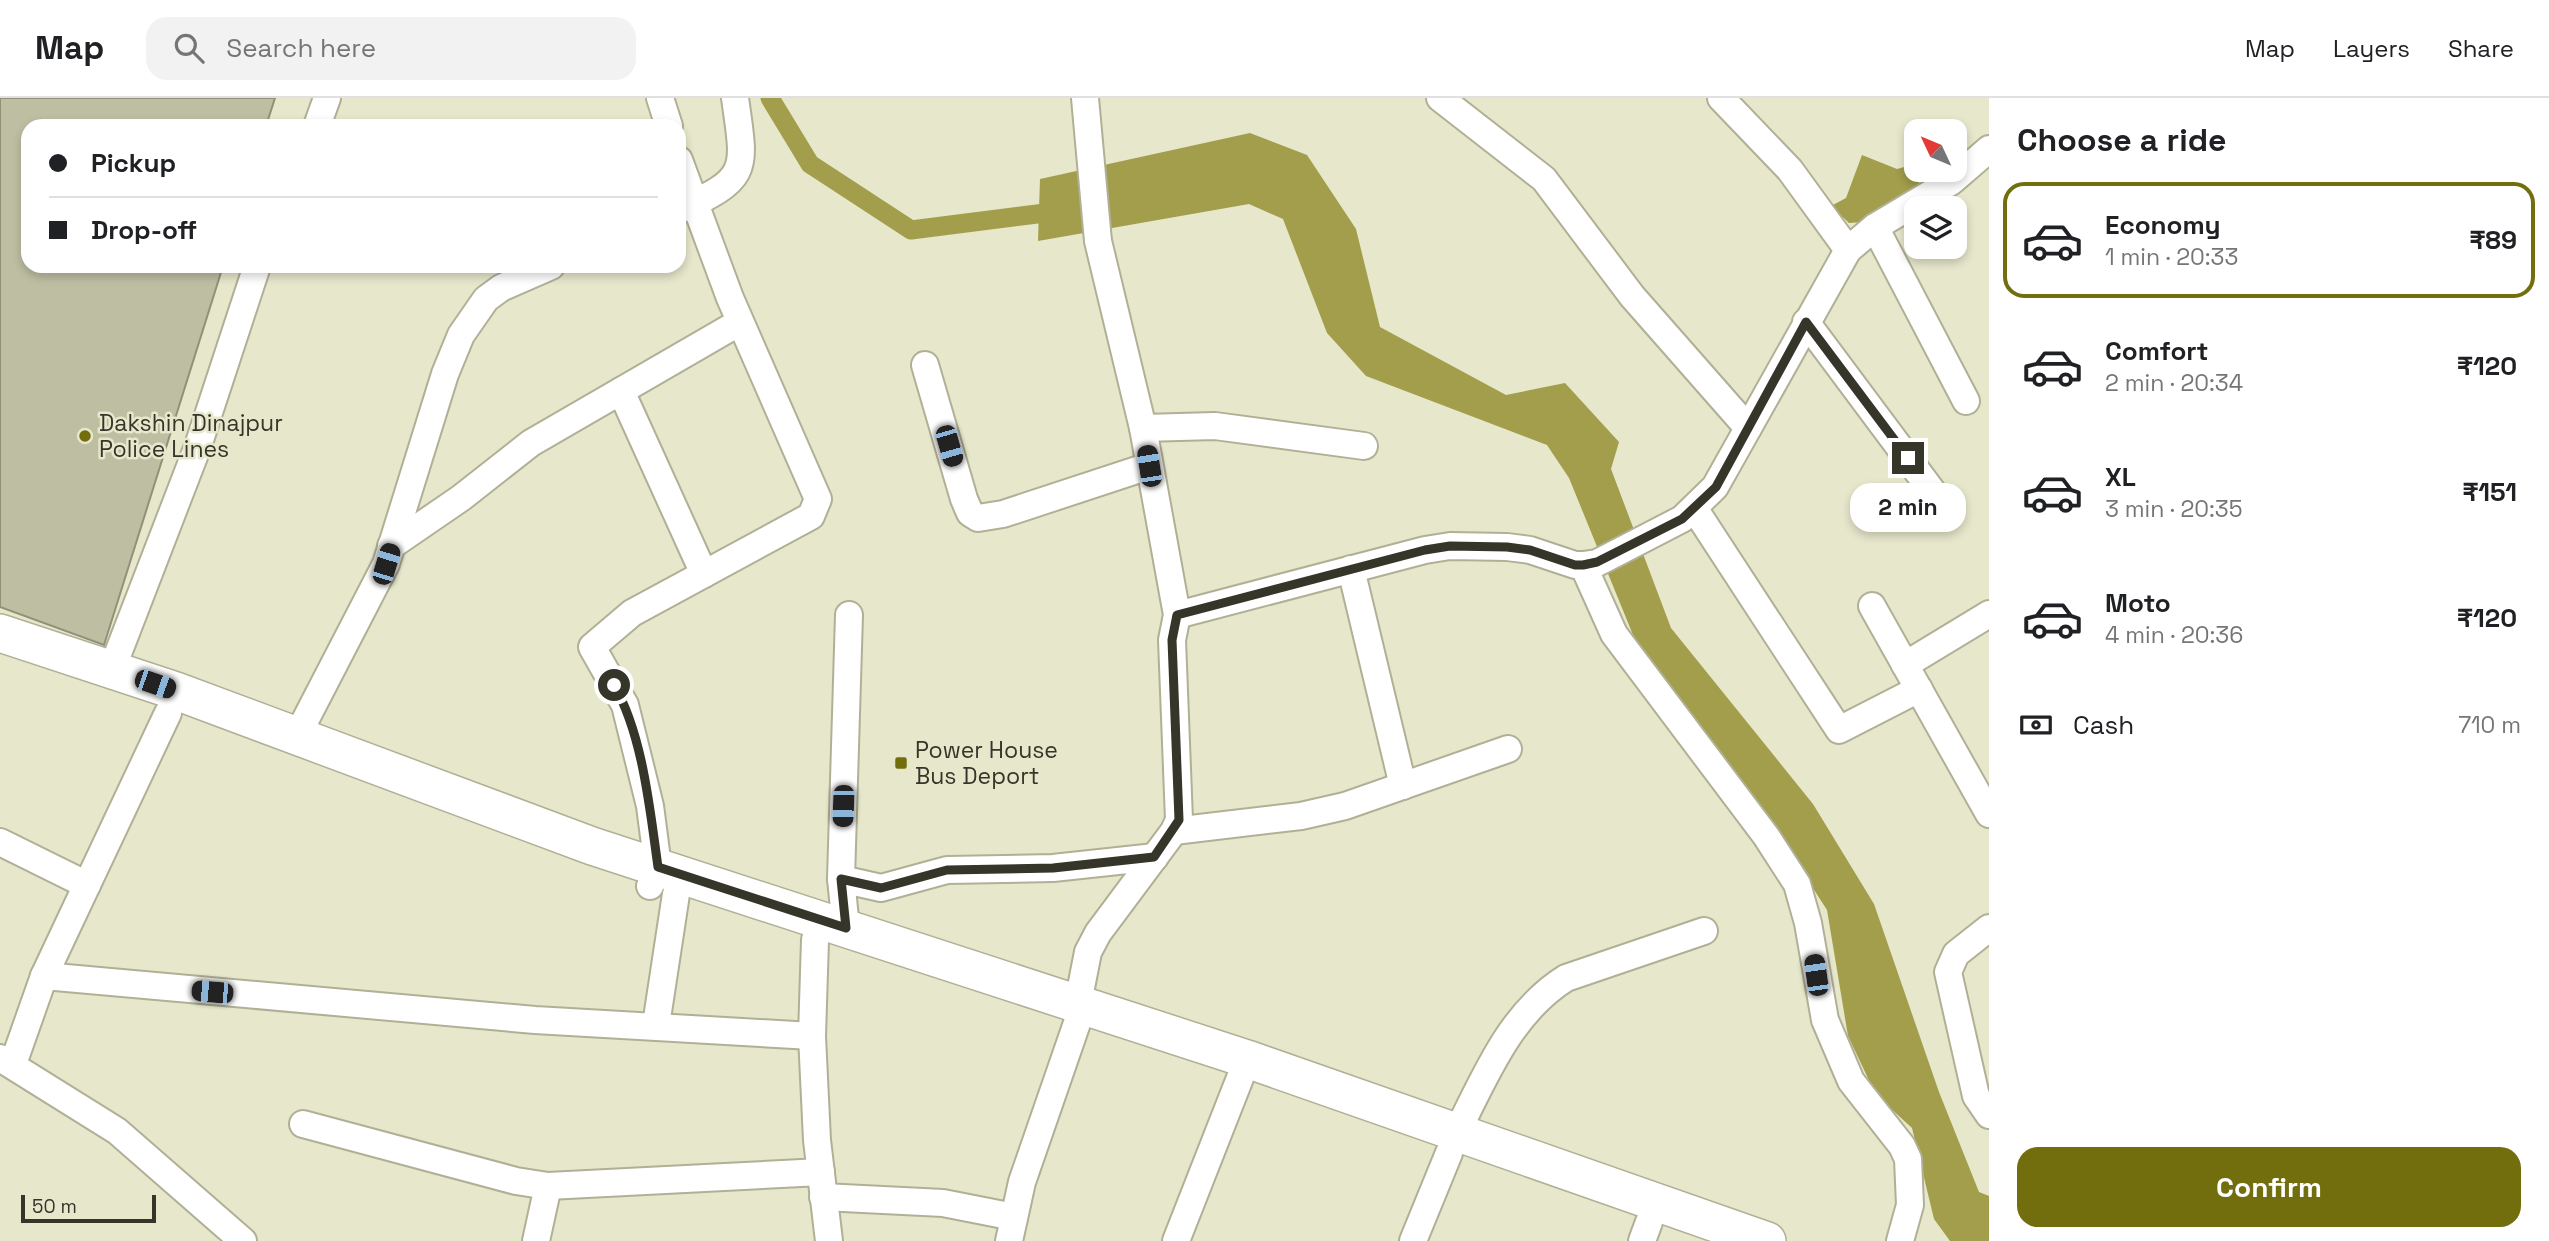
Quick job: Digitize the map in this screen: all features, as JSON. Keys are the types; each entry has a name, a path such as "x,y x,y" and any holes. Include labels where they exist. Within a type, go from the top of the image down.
{"highway":[{"path":"0,633 112,669 296,738 661,883"},
{"path":"0,654 661,883 1078,1013 1453,1143 1646,1232 1704,1241"},
{"path":"1078,1013 1240,1078 1767,1241"}],"street":[{"path":"320,119 327,98"},
{"path":"660,98 667,119"},
{"path":"656,1025 661,883 650,806 625,705 592,647 632,613 811,516 818,499 686,207 726,184 737,173 742,160 735,98"},
{"path":"1440,98 1544,179 1632,296 1748,428"},
{"path":"1721,98 1790,170 1848,250"},
{"path":"303,1124 516,1181 548,1186 822,1184 943,1203 1011,1229 1022,1182 1078,1013 1088,952 1098,933 1174,831 1179,820 1172,640 1177,615 1143,428 1098,241 1085,110"},
{"path":"1177,615 1425,550 1450,546 1530,550 1575,565 1590,564 1688,513 1716,487 1848,250 1875,227 1952,181 1989,149"},
{"path":"1875,227 1966,401"},
{"path":"112,669 198,446 255,273"},
{"path":"296,738 369,601 391,546 445,374 461,335 486,299 501,288 535,273"},
{"path":"391,546 461,498 531,443 740,322"},
{"path":"1806,322 1941,503"},
{"path":"925,365 964,499 970,513 978,518 1003,514 1149,466"},
{"path":"621,391 704,574"},
{"path":"1143,428 1215,426 1364,446"},
{"path":"1688,513 1839,730 1919,689"},
{"path":"1590,564 1614,634 1759,826 1797,884 1808,923 1820,1001 1830,1032 1851,1081 1902,1146 1908,1159 1910,1205 1900,1241"},
{"path":"1351,569 1403,786"},
{"path":"1872,606 1989,814"},
{"path":"1905,665 1989,614"},
{"path":"829,1241 811,1036 841,879 849,615"},
{"path":"168,713 6,1061 117,1131 243,1241"},
{"path":"1174,831 1301,816 1345,806 1508,749"},
{"path":"0,842 87,885"},
{"path":"841,879 881,888 947,870 1053,868 1154,857"},
{"path":"1989,928 1956,954 1949,964 1948,972 1979,1060 1976,1096 1989,1115"},
{"path":"1413,1241 1453,1143 1505,1040 1549,989 1566,978 1704,931"},
{"path":"44,976 535,1020 811,1036"},
{"path":"1176,1241 1240,1078"},
{"path":"537,1241 548,1186"}],"shaded area":[{"path":"1250,133 1307,155 1356,229 1380,327 1506,395 1565,383 1619,442 1611,469 1671,628 1813,804 1874,904 1939,1092 1979,1192 1989,1196 1989,1241 1950,1241 1934,1219 1912,1128 1876,1095 1848,1036 1827,910 1764,812 1642,657 1569,478 1547,445 1366,376 1327,333 1283,219 1249,204 1038,241 1040,179"},
{"path":"1862,155 1897,169 1904,167 1904,182 1919,182 1921,192 1914,196 1904,196 1904,201 1865,222 1849,223 1831,206 1846,198"}],"building":[{"name":"Dakshin Dinajpur Police Lines","path":"0,98 275,98 268,119 21,119 21,273 221,273 104,645 0,607"}],"waterway":[{"path":"770,98 810,164 911,230 1045,213 1064,208"}],"place":[{"name":"Dakshin Dinajpur Police Lines","path":"85,436"},
{"name":"Power House Bus Deport","path":"901,763"}],"route":[{"path":"614,685 625,705 650,806 658,867 846,928 841,879 881,888 947,870 1053,868 1154,857 1179,820 1172,640 1177,615 1425,550 1450,546 1530,550 1575,565 1597,562 1682,519 1716,487 1806,322 1908,458"}]}
